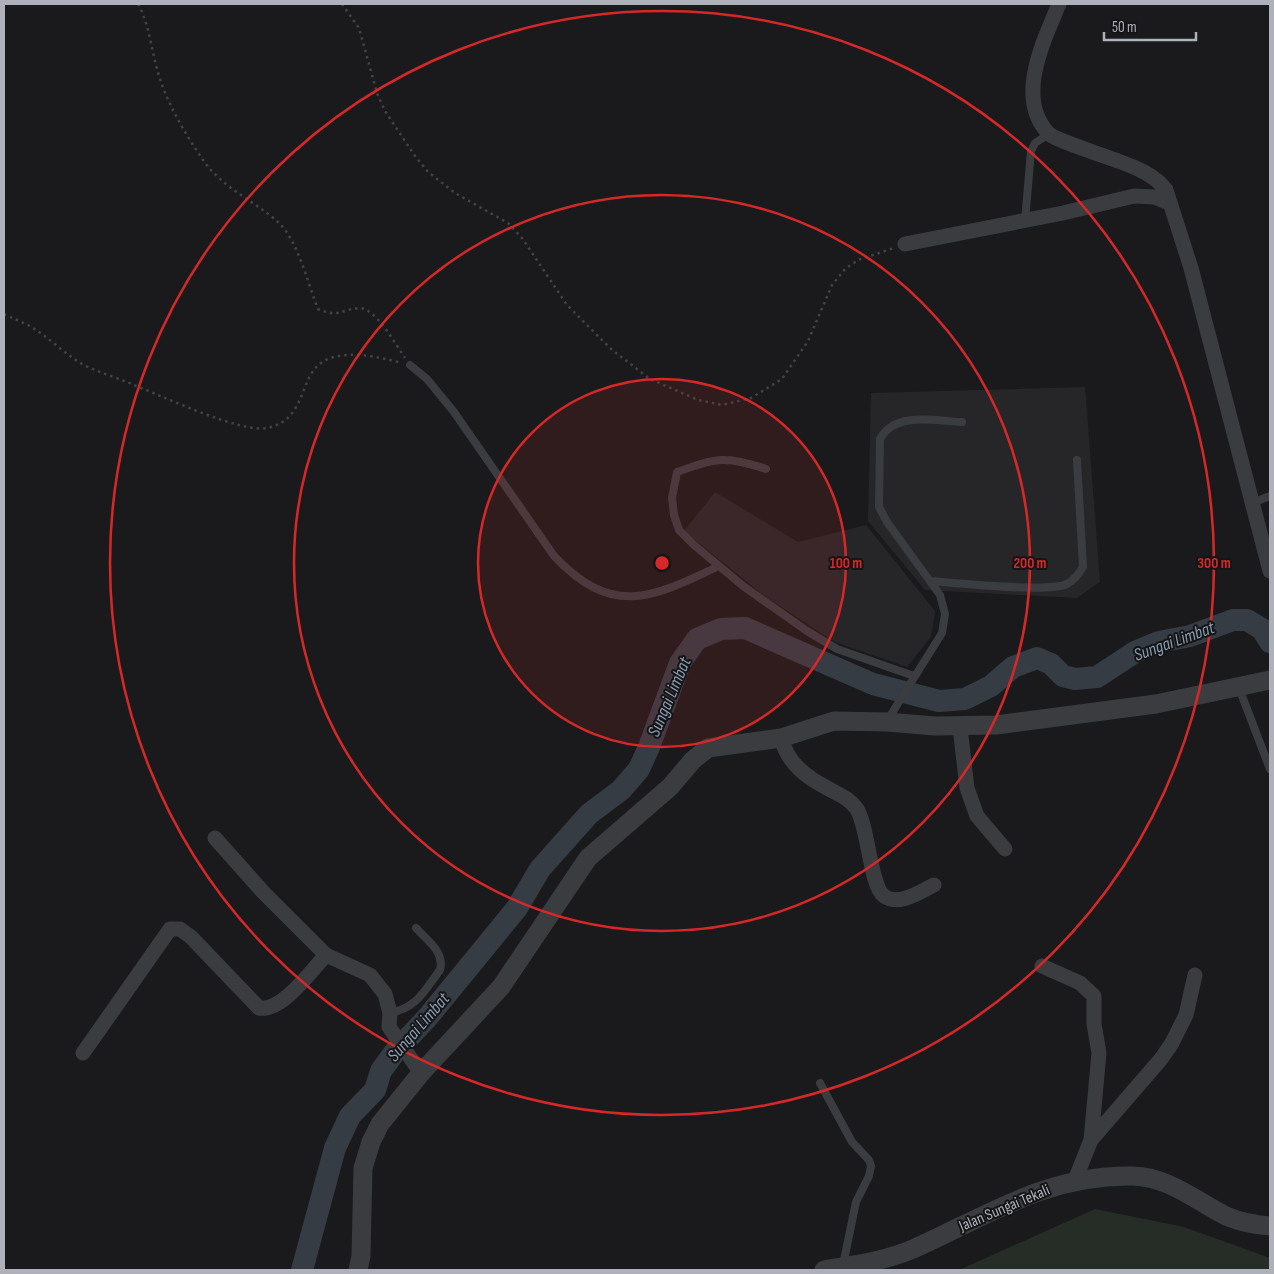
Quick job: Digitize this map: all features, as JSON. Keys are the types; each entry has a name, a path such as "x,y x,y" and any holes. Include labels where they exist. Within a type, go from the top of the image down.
{"street":[{"path":"1059,4 1042,46 1034,76 1033,97 1037,114 1048,134 1141,171 1161,183 1166,190 1191,268 1270,571"},
{"path":"905,244 1025,221 1134,196 1155,196 1170,203"},
{"path":"358,1270 361,1256 364,1168 371,1142 380,1124 421,1073 501,987 588,858 670,787 693,760 708,748 781,738 834,721 887,722 960,727 1048,719 1156,704 1270,680"},
{"path":"960,727 967,788 977,816 1005,849"},
{"path":"781,738 785,753 795,766 818,783 848,799 857,810 866,832 876,886 883,896 892,900 904,899 934,885"},
{"path":"215,838 263,892 326,955 370,975 385,994 390,1013 389,1027 421,1073"},
{"path":"83,1053 170,929 180,929 191,937 259,1008 265,1009 272,1008 282,1002 326,955"},
{"path":"1042,966 1080,983 1094,996 1094,1024 1099,1053 1091,1140 1076,1180"},
{"path":"1091,1140 1161,1059 1172,1043 1186,1015 1195,975"},
{"name":"Jalan Sungai Tekali","path":"833,1269 888,1258 912,1250 1020,1197 1076,1180 1105,1177 1147,1177 1174,1186 1227,1216 1244,1222 1270,1226"}],"lane":[{"path":"1025,221 1031,151 1035,143 1048,134"},
{"path":"410,366 427,379 454,412 554,556 571,574 590,586 618,597 638,597 693,578 719,566"},
{"path":"887,722 942,633 945,614 940,595 887,522 879,507 880,440 885,430 899,422 962,422"},
{"path":"766,469 737,459 712,460 677,472 672,498 674,515 679,530 719,566 767,603 837,649 914,676"},
{"path":"930,581 1045,587 1065,585 1073,580 1083,567 1077,460"},
{"path":"1252,503 1270,496"},
{"path":"1239,688 1270,769"},
{"path":"390,1013 405,1010 414,1004 440,970 442,960 440,954 416,928"},
{"path":"820,1083 852,1142 869,1160 871,1166 869,1176 856,1202 833,1269"}],"path":[{"path":"138,4 146,17 157,69 168,102 204,161 218,178 280,224 292,242 318,309 331,315 360,308 368,310 378,320 410,366"},
{"path":"342,4 359,28 377,93 384,111 428,172 456,193 508,222 522,238 567,305 611,349 650,379 698,400 722,405 751,398 782,379 808,341 832,284 845,269 858,260 905,244"},
{"path":"4,314 29,326 84,365 202,413 247,427 267,428 288,419 298,406 313,373 323,362 345,355 384,358 410,366"}],"shaded area":[{"path":"1085,387 1100,582 1077,598 925,590 868,521 871,393"},
{"path":"715,492 798,542 866,525 935,611 931,637 907,667 835,642 766,597 684,531"},
{"path":"1095,1209 1184,1227 1270,1258 1270,1270 959,1270"}],"waterway":[{"name":"Sungai Limbat","path":"302,1270 335,1148 350,1116 375,1090 381,1071 394,1053 427,1018 517,908 540,869 589,814 621,790 639,769 680,663 697,639 721,629 745,628 873,684 939,701 965,699 991,686 1013,667 1037,658 1051,664 1063,676 1075,679 1097,677 1135,652 1159,642 1190,636 1233,620 1247,620 1262,629 1270,642"}]}
